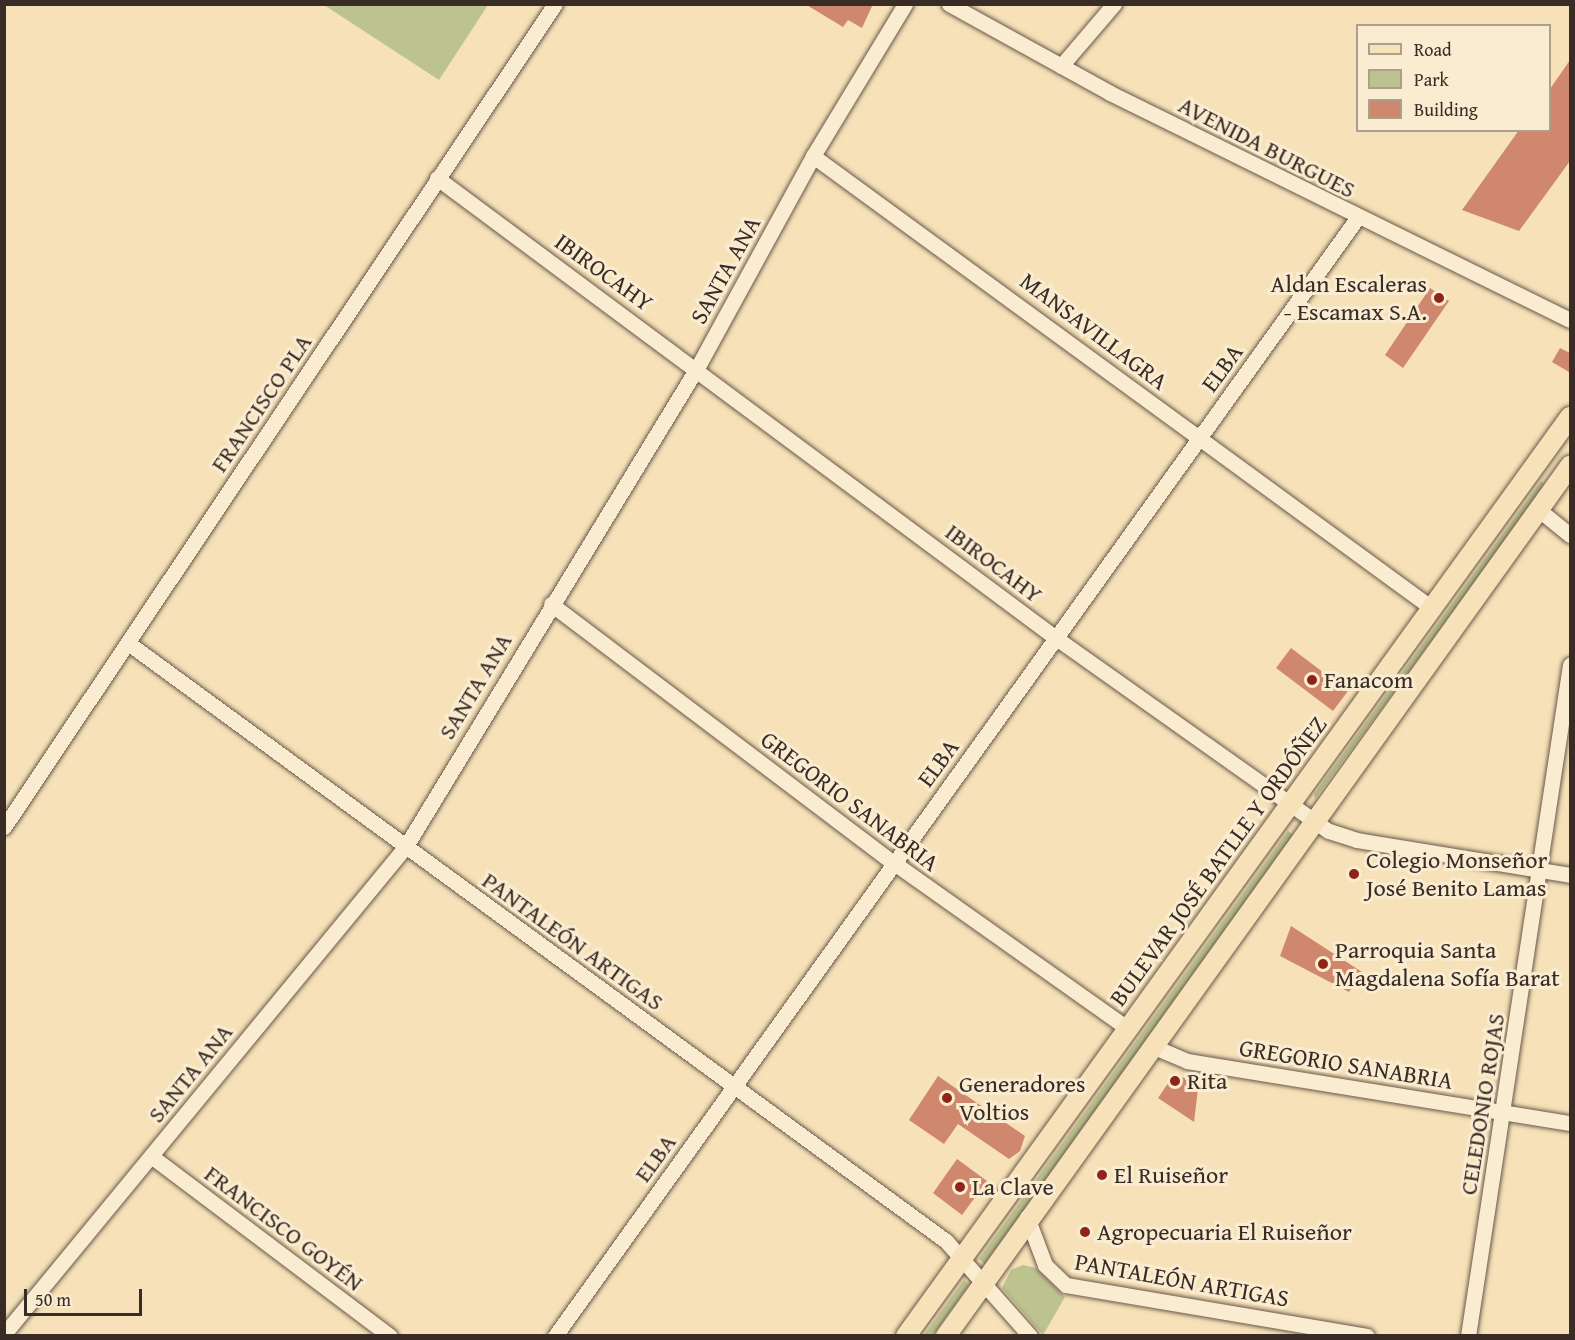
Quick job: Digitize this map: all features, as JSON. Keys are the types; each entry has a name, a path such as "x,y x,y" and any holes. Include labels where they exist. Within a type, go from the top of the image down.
{"main road":[{"name":"BULEVAR JOSÉ BATLLE Y ORDÓÑEZ","path":"906,1335 1570,417"},
{"path":"946,1335 984,1284 1027,1217 1570,466"}],"street":[{"name":"FRANCISCO PLA","path":"4,827 555,4"},
{"name":"SANTA ANA","path":"4,1334 406,846 551,604 697,368 813,156 905,4"},
{"name":"AVENIDA BURGUES","path":"949,4 1061,66 1358,217 1570,320"},
{"path":"1061,66 1113,4"},
{"name":"MANSAVILLAGRA","path":"813,156 1433,609"},
{"name":"IBIROCAHY","path":"438,178 697,368 1056,638 1341,837 1570,875"},
{"name":"ELBA","path":"555,1335 1358,217"},
{"path":"1539,510 1570,535"},
{"name":"GREGORIO SANABRIA","path":"551,604 894,863 1127,1028"},
{"name":"PANTALEÓN ARTIGAS","path":"128,643 946,1240 1030,1335"},
{"name":"CELEDONIO ROJAS","path":"1468,1335 1504,1113 1570,665"},
{"name":"GREGORIO SANABRIA","path":"1152,1046 1187,1061 1570,1123"},
{"name":"FRANCISCO GOYÉN","path":"151,1156 390,1335"},
{"name":"PANTALEÓN ARTIGAS","path":"1027,1217 1045,1265 1066,1285 1367,1335"}],"green space":[{"path":"324,5 488,5 439,80"},
{"path":"1541,481 1546,485 1315,799 1314,794"},
{"path":"1288,831 1293,835 985,1264 979,1259"},
{"path":"1023,1265 1036,1268 1065,1297 1043,1335 1002,1288 1011,1270"},
{"path":"964,1280 969,1285 933,1335 924,1335"}],"building":[{"path":"805,4 873,4 862,28 848,20 843,27"},
{"path":"1570,60 1570,161 1519,231 1462,210 1518,132 1551,132 1551,88"},
{"path":"1430,288 1449,301 1403,368 1385,355"},
{"path":"1560,348 1570,353 1569,372 1552,362"},
{"name":"Fanacom","path":"1291,648 1348,691 1333,711 1276,668"},
{"name":"Parroquia Santa Magdalena Sofía Barat","path":"1291,926 1362,972 1349,992 1280,956"},
{"name":"Generadores Voltios","path":"938,1076 1025,1136 1020,1151 1009,1159 958,1124 944,1144 909,1120"},
{"path":"1173,1076 1199,1080 1194,1122 1158,1098"},
{"name":"La Clave","path":"957,1159 987,1181 962,1215 933,1193"}],"place":[{"name":"Aldan Escaleras - Escamax S.A.","path":"1439,298"},
{"name":"Fanacom","path":"1312,680"},
{"name":"Colegio Monseñor José Benito Lamas","path":"1354,874"},
{"name":"Parroquia Santa Magdalena Sofía Barat","path":"1323,964"},
{"name":"Rita","path":"1175,1081"},
{"name":"Generadores Voltios","path":"947,1098"},
{"name":"El Ruiseñor","path":"1102,1175"},
{"name":"La Clave","path":"960,1187"},
{"name":"Agropecuaria El Ruiseñor","path":"1085,1232"}]}
